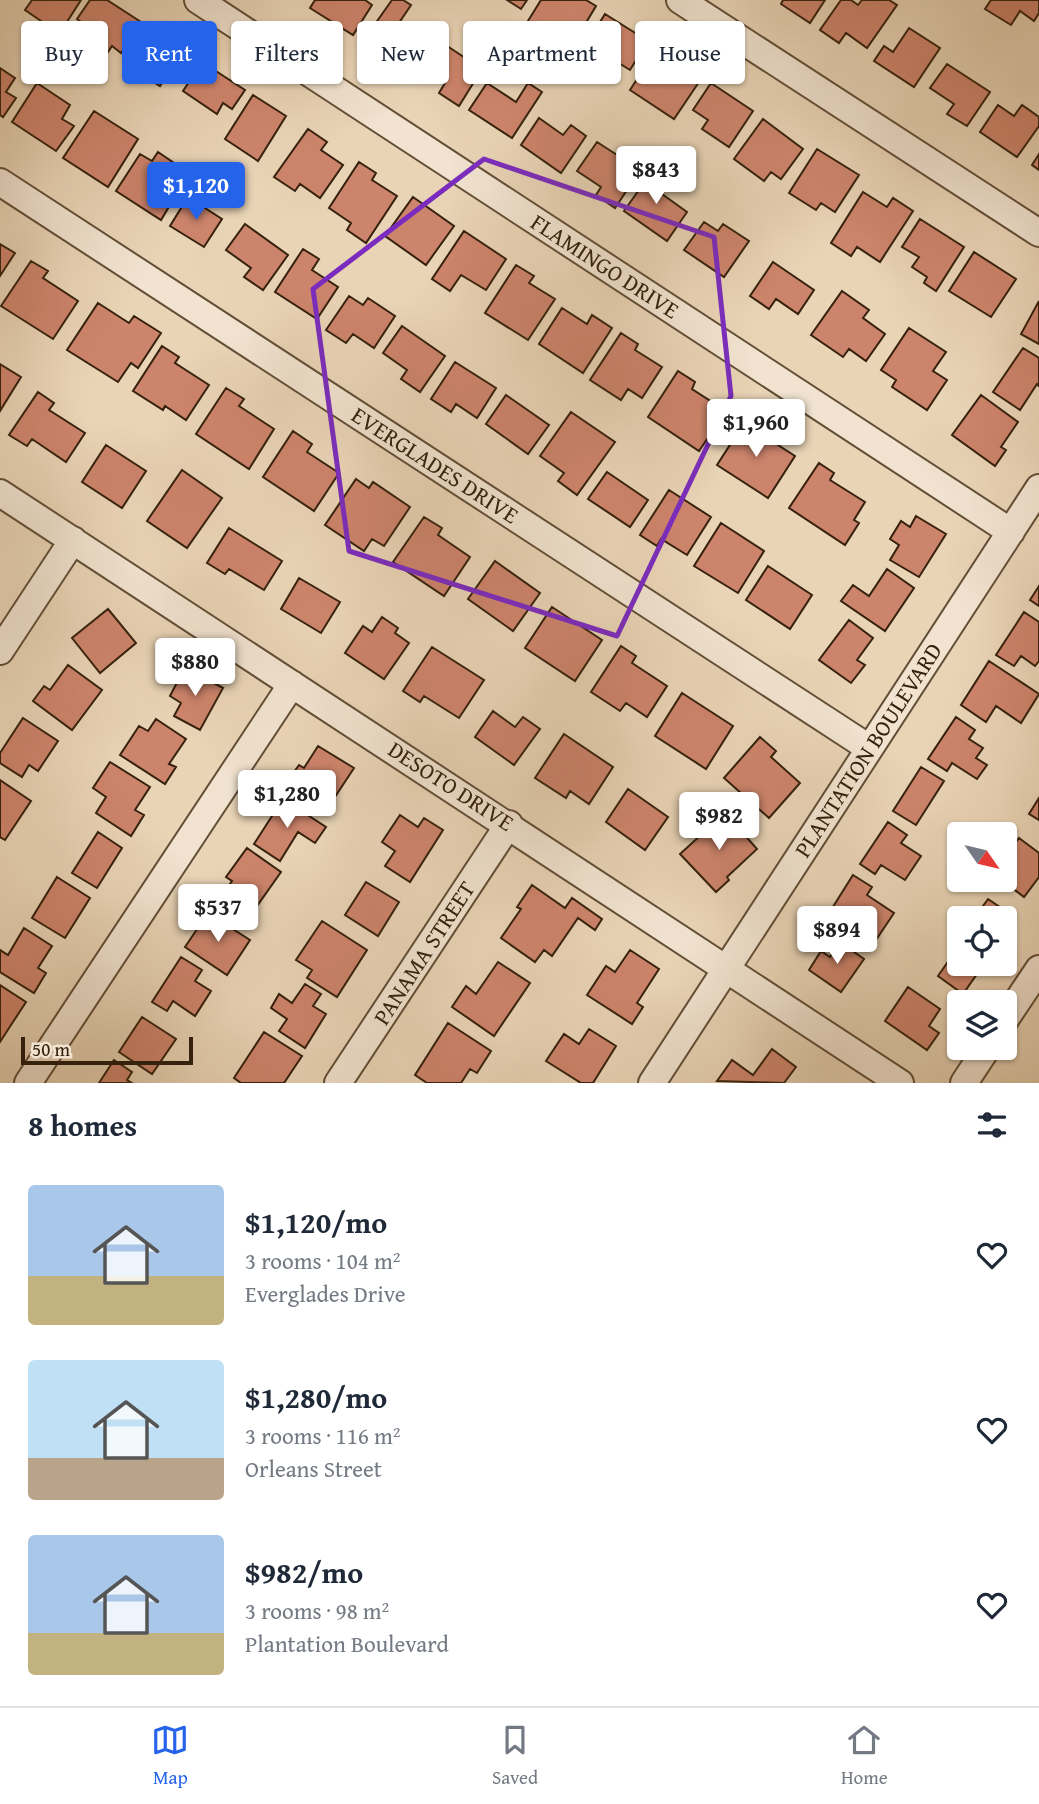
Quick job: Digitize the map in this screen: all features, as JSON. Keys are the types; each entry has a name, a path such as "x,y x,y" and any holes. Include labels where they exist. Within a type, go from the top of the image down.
{"street":[{"name":"FLAMINGO DRIVE","path":"198,0 1011,532"},
{"path":"680,0 1039,233"},
{"name":"EVERGLADES DRIVE","path":"0,182 869,748"},
{"name":"PLANTATION BOULEVARD","path":"652,1083 1039,488"},
{"name":"DESOTO DRIVE","path":"0,493 728,967 900,1083"},
{"path":"0,652 73,540"},
{"path":"28,1083 292,684"},
{"name":"PANAMA STREET","path":"338,1083 509,824"},
{"path":"1017,1002 1039,969"},
{"path":"964,1083 979,1060"}],"highlighted area":[{"path":"484,159 714,237 731,396 617,636 349,551 313,289"}],"building":[{"path":"32,0 81,0 68,21 41,21 25,10"},
{"path":"90,0 107,0 139,21 122,21 121,53 112,46 108,52 108,21 77,19"},
{"path":"315,0 365,0 372,5 362,21 357,21 357,29 353,35 343,29 343,21 331,21 310,8"},
{"path":"392,0 403,0 411,5 400,21 377,21"},
{"path":"507,0 527,0 521,9"},
{"path":"541,0 586,0 596,6 587,21 528,21"},
{"path":"783,0 825,0 810,23 781,4"},
{"path":"841,0 851,0 858,5 862,0 889,0 897,5 867,48 846,33 839,43 820,30"},
{"path":"991,0 1039,0 1039,13 1034,21 1020,11 1011,25 985,9"},
{"path":"605,14 616,21 601,21"},
{"path":"621,24 635,33 635,62 630,70 621,64"},
{"path":"909,28 940,48 914,87 874,61 884,46 893,52"},
{"path":"449,47 463,56 463,84 473,84 459,106 439,93 444,84 449,84"},
{"path":"947,64 990,92 967,126 947,114 954,104 930,88"},
{"path":"0,68 15,78 6,92 16,98 3,117 0,115"},
{"path":"217,72 231,81 231,84 245,90 232,109 223,103 217,114 183,91 188,84 217,84"},
{"path":"635,82 698,84 674,119 630,90"},
{"path":"38,84 70,105 62,119 74,126 56,151 12,122"},
{"path":"486,84 516,102 527,84 542,92 512,138 469,110"},
{"path":"712,84 753,111 729,147 702,129 708,120 693,110"},
{"path":"253,95 286,116 258,161 225,139"},
{"path":"998,105 1014,116 1022,105 1039,117 1039,126 1017,157 980,132"},
{"path":"94,111 138,139 108,187 63,158"},
{"path":"539,118 563,135 571,125 586,136 561,173 521,145"},
{"path":"763,119 803,149 781,179 771,172 764,181 734,159"},
{"path":"308,129 327,142 321,150 343,165 320,198 300,184 295,191 274,177"},
{"path":"597,142 628,162 635,152 647,160 615,208 596,195 601,187 577,171"},
{"path":"817,149 859,175 835,212 821,203 816,210 789,193"},
{"path":"158,152 180,167 163,194 173,200 161,220 116,191 140,154 152,161"},
{"path":"1039,154 1039,170 1032,165"},
{"path":"359,162 376,173 372,180 397,196 366,243 347,230 351,223 329,208"},
{"path":"656,166 673,178 662,194 687,212 667,241 624,211"},
{"path":"863,192 887,207 893,198 913,211 880,262 857,247 851,256 831,243"},
{"path":"188,197 222,219 204,247 170,226"},
{"path":"413,197 454,226 426,265 385,236"},
{"path":"920,219 964,247 936,291 924,283 927,277 912,267 919,257 902,247"},
{"path":"704,222 718,231 723,224 749,241 724,277 684,250"},
{"path":"245,224 288,255 263,290 244,277 251,268 226,250"},
{"path":"464,231 506,259 486,290 461,275 450,291 432,279"},
{"path":"0,244 15,253 0,276"},
{"path":"303,249 319,259 312,270 338,287 317,319 275,292"},
{"path":"974,252 1016,279 991,317 949,291"},
{"path":"31,261 48,271 43,278 78,301 53,339 1,306"},
{"path":"773,262 814,290 798,314 776,299 769,309 750,296"},
{"path":"516,265 534,276 529,283 555,299 528,340 485,313"},
{"path":"842,291 869,310 863,318 885,334 866,361 849,349 843,357 811,335"},
{"path":"349,296 363,305 368,298 395,316 374,348 353,334 346,343 326,330"},
{"path":"1039,301 1039,344 1021,334"},
{"path":"98,303 129,323 134,316 161,333 138,368 131,363 118,382 67,350"},
{"path":"562,308 587,324 592,315 612,328 583,373 539,344"},
{"path":"402,326 445,356 420,392 401,379 407,370 383,353"},
{"path":"909,328 946,352 933,371 947,380 927,410 892,387 896,380 881,370"},
{"path":"621,333 638,344 635,350 662,367 642,398 628,389 621,400 590,380"},
{"path":"162,346 179,357 175,363 209,385 186,420 165,406 163,410 133,391"},
{"path":"1023,348 1039,358 1039,386 1037,384 1020,410 993,392"},
{"path":"455,362 496,388 477,418 456,404 451,412 431,399"},
{"path":"0,364 21,377 0,411"},
{"path":"678,371 695,382 692,389 726,411 699,451 648,417"},
{"path":"226,388 244,399 239,406 274,429 249,469 196,434"},
{"path":"38,392 54,403 49,410 85,433 66,462 32,439 27,446 9,435"},
{"path":"506,395 549,425 528,454 486,424"},
{"path":"981,395 1018,422 1001,447 1006,450 995,466 952,435"},
{"path":"571,412 615,442 577,495 558,481 564,473 540,456"},
{"path":"748,417 765,428 761,434 795,456 768,498 717,465"},
{"path":"293,431 312,444 307,452 339,473 314,511 263,477"},
{"path":"106,445 146,471 122,508 82,482"},
{"path":"819,463 834,473 830,480 865,502 854,520 859,523 845,545 789,508"},
{"path":"182,470 222,498 187,548 147,521"},
{"path":"607,472 648,500 630,527 588,499"},
{"path":"356,479 369,488 373,482 410,507 384,546 372,539 364,551 325,525"},
{"path":"669,490 711,517 687,555 661,539 657,546 640,535"},
{"path":"916,516 946,534 919,577 890,560 899,545 890,539 901,521 910,527"},
{"path":"424,517 442,528 438,535 470,557 444,596 393,562"},
{"path":"721,523 764,551 738,593 694,566"},
{"path":"229,528 282,561 264,590 229,569 225,574 207,563"},
{"path":"495,561 540,593 513,631 468,599"},
{"path":"768,566 812,595 790,629 746,600"},
{"path":"887,569 914,588 885,631 841,601 853,585 869,596"},
{"path":"299,578 340,602 321,633 281,609"},
{"path":"1039,586 1039,606 1030,600"},
{"path":"552,607 602,640 575,681 525,648"},
{"path":"108,609 136,643 100,673 72,638"},
{"path":"1024,612 1039,622 1039,661 1035,666 1021,656 1014,666 996,655"},
{"path":"382,617 398,628 395,633 409,643 384,679 345,653 363,626 372,632"},
{"path":"849,620 873,638 857,660 865,665 851,683 819,660"},
{"path":"621,646 636,656 632,663 667,686 647,717 626,703 620,711 591,692"},
{"path":"432,647 484,680 459,718 424,696 420,702 403,691"},
{"path":"989,661 1039,694 1021,723 996,706 986,722 961,705"},
{"path":"68,665 102,690 72,730 33,701 44,686 50,690"},
{"path":"185,667 223,688 200,730 174,716 181,703 170,696"},
{"path":"682,693 733,726 706,769 655,736"},
{"path":"493,711 515,727 523,717 540,729 514,765 475,737"},
{"path":"956,717 975,730 969,739 983,748 976,758 987,765 977,779 952,763 947,771 928,759"},
{"path":"23,718 58,741 38,771 29,765 22,777 0,763 0,753"},
{"path":"156,719 186,739 169,764 176,767 165,784 120,755 139,726 148,731"},
{"path":"564,734 613,767 589,804 570,791 566,798 535,778"},
{"path":"760,737 776,751 771,757 800,783 769,818 724,778"},
{"path":"318,746 354,768 329,806 317,799 311,808 282,789 299,765 304,768"},
{"path":"110,762 150,787 135,810 144,815 131,836 96,813 106,797 93,788"},
{"path":"921,767 944,781 916,825 893,811"},
{"path":"0,780 31,801 5,840 0,837"},
{"path":"628,789 668,817 645,850 606,822"},
{"path":"1039,798 1039,820 1029,814"},
{"path":"283,799 326,827 315,843 298,832 280,861 254,844"},
{"path":"725,813 757,849 727,877 729,880 716,892 680,854"},
{"path":"400,815 418,827 424,818 443,830 410,882 385,866 395,851 382,842"},
{"path":"888,822 907,835 901,843 921,856 905,880 881,865 875,874 860,864"},
{"path":"98,832 122,848 97,888 72,873"},
{"path":"1019,838 1039,853 1039,877 1024,897 1017,892"},
{"path":"247,848 281,872 250,916 222,896 232,881 226,877"},
{"path":"853,875 872,887 867,895 894,913 874,943 846,925 843,928 826,918"},
{"path":"57,877 90,898 65,938 32,918"},
{"path":"366,882 399,902 378,936 345,915"},
{"path":"532,885 565,908 572,898 602,919 595,930 578,918 552,956 544,950 535,962 501,938 521,909 517,907"},
{"path":"988,899 998,906 983,906"},
{"path":"208,913 250,940 227,975 185,947"},
{"path":"322,921 367,950 337,997 307,978 312,970 296,960"},
{"path":"24,928 52,946 38,968 46,973 34,993 0,972 0,950 8,955"},
{"path":"840,942 864,959 841,992 809,970 821,951 830,957"},
{"path":"630,950 659,969 637,1003 643,1007 632,1024 587,995 606,966 615,972"},
{"path":"181,957 202,970 195,981 211,991 195,1016 173,1001 167,1011 152,1002"},
{"path":"498,962 530,983 494,1036 452,1007 466,986 476,994"},
{"path":"947,963 947,976 976,976 966,990 957,990 938,976"},
{"path":"305,984 321,994 313,1006 326,1014 305,1048 279,1031 287,1019 271,1008 279,994 292,1003"},
{"path":"0,985 26,1002 0,1042"},
{"path":"908,987 940,1009 929,1026 939,1033 927,1050 885,1021"},
{"path":"142,1017 176,1039 152,1074 119,1052"},
{"path":"448,1023 491,1051 477,1073 470,1069 461,1083 427,1083 415,1075"},
{"path":"589,1029 616,1046 593,1083 581,1083 546,1061 564,1034 579,1044"},
{"path":"264,1032 302,1056 284,1083 241,1083 234,1078"},
{"path":"772,1049 796,1067 784,1083 717,1081 732,1060 753,1075"},
{"path":"114,1060 132,1072 127,1080 132,1083 99,1083"}]}
